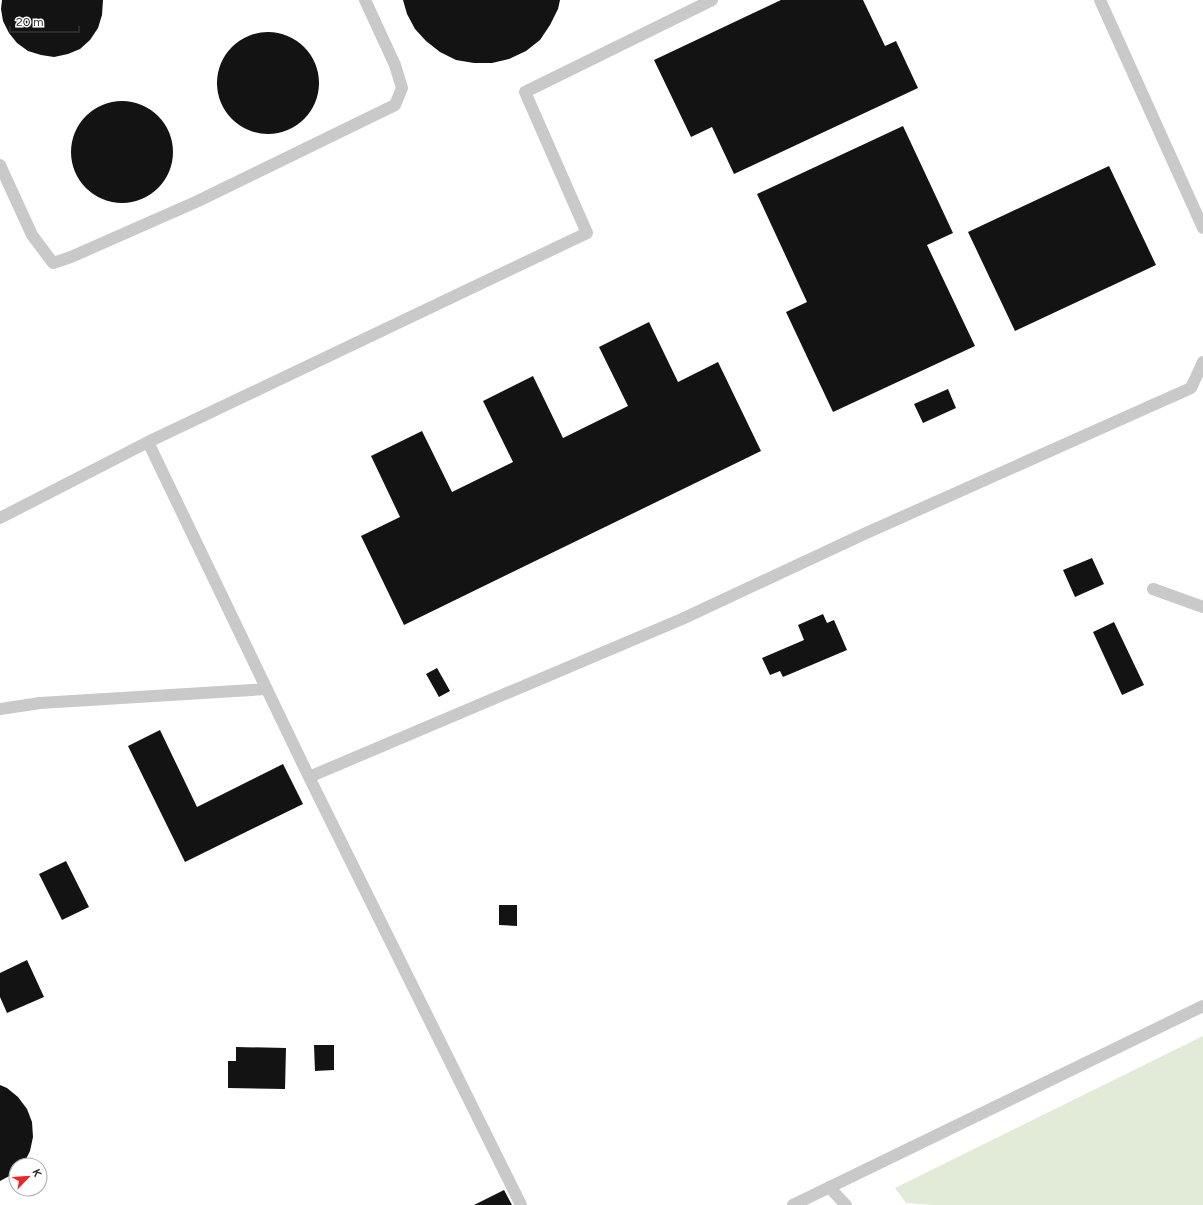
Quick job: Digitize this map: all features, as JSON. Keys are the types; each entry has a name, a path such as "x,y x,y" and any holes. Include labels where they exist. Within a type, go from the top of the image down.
{"lane":[{"path":"0,165 32,235 53,263 71,257 198,201 395,105 402,88 395,65 365,0"},
{"path":"0,518 148,442 587,233 525,92 712,0"},
{"path":"1102,2 1203,228"},
{"path":"309,777 682,619 864,534 1191,388 1203,362"},
{"path":"148,442 309,777 520,1205"},
{"path":"1153,589 1203,607"},
{"path":"0,709 40,703 267,688"},
{"path":"792,1205 1203,1006"},
{"path":"829,1188 846,1205"}],"green space":[{"path":"1203,1036 1203,1205 934,1205 906,1203 895,1188"}],"building":[{"path":"2,0 103,0 102,15 98,28 90,40 80,49 68,54 54,57 28,51 17,43 9,33 3,21 1,9"},
{"path":"403,0 560,0 558,9 550,25 540,40 526,51 509,59 492,63 474,63 456,60 440,52 426,41 415,29 407,14"},
{"path":"781,0 863,0 885,46 896,41 918,88 734,174 712,127 691,137 654,60"},
{"path":"268,32 287,36 304,47 315,64 319,83 315,102 304,119 287,130 268,134 249,130 232,119 221,102 217,83 221,64 232,47 249,36"},
{"path":"122,101 141,105 158,116 169,133 173,152 169,171 158,188 141,199 122,203 103,199 86,188 75,171 71,152 75,133 86,116 103,105"},
{"path":"903,126 953,233 927,245 975,346 833,412 786,312 807,302 757,194"},
{"path":"1109,166 1156,265 1015,331 968,232"},
{"path":"649,322 678,382 718,362 761,451 404,625 361,536 400,517 371,456 422,431 452,492 513,462 483,401 533,376 563,438 628,406 599,347"},
{"path":"948,389 956,408 923,423 914,404"},
{"path":"1092,558 1104,584 1075,597 1063,570"},
{"path":"823,614 827,623 834,620 847,650 783,677 780,671 770,675 762,658 804,640 798,625"},
{"path":"1114,622 1144,685 1122,695 1093,632"},
{"path":"437,668 450,691 439,697 426,674"},
{"path":"160,730 197,807 283,764 303,804 185,862 128,746"},
{"path":"66,861 89,907 62,920 39,874"},
{"path":"499,905 517,905 517,926 499,925"},
{"path":"27,960 44,997 7,1013 0,997 0,973"},
{"path":"314,1045 334,1045 334,1070 315,1071"},
{"path":"236,1047 286,1048 285,1089 228,1088 228,1061 236,1061"},
{"path":"0,1085 7,1088 18,1097 27,1109 32,1122 33,1137 27,1157 8,1157 8,1177 0,1181"},
{"path":"504,1190 512,1205 474,1205"}]}
